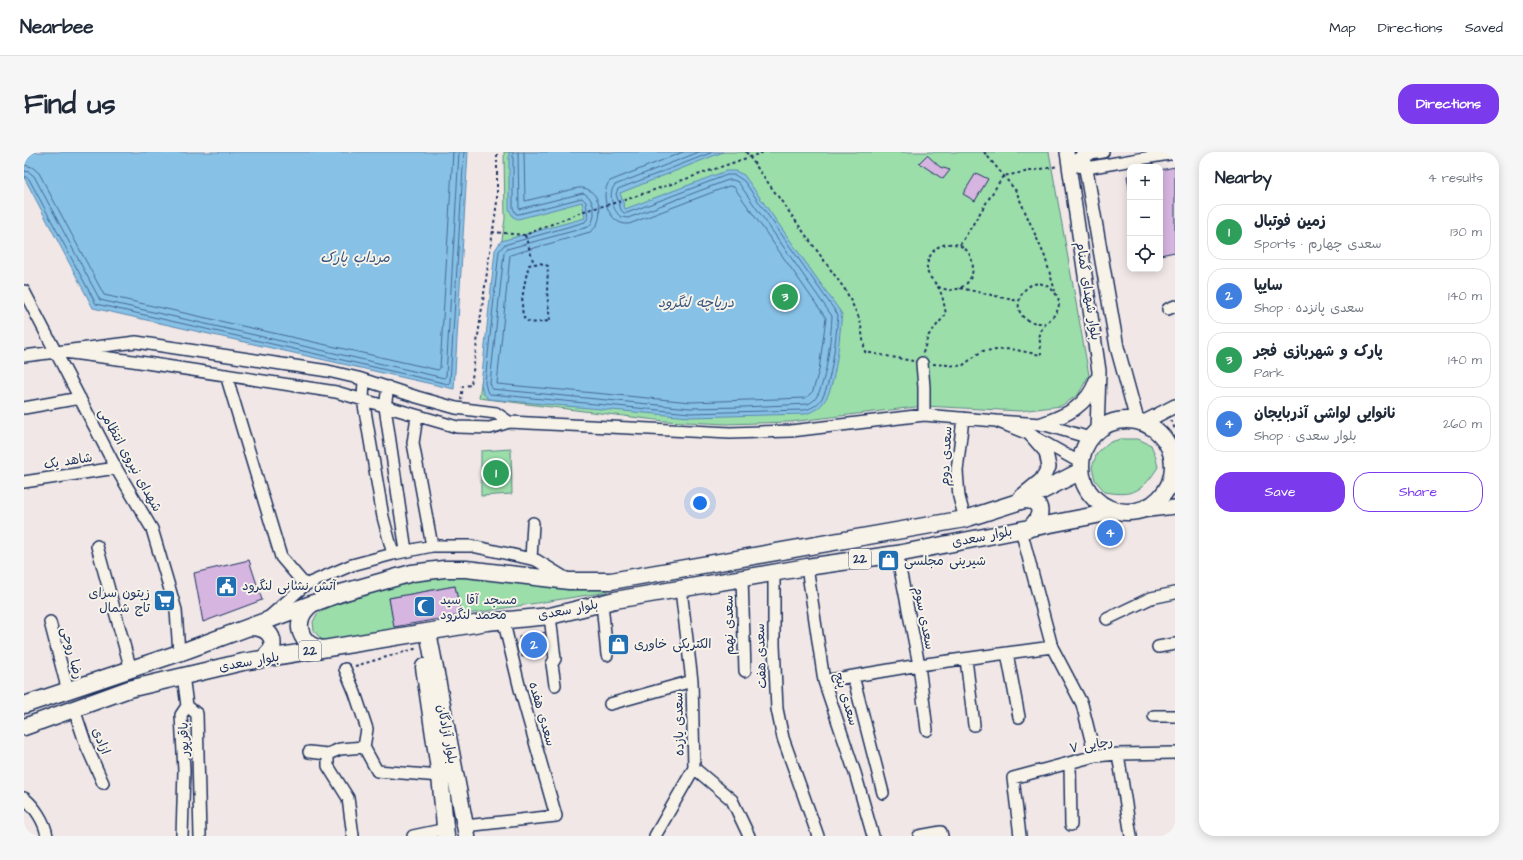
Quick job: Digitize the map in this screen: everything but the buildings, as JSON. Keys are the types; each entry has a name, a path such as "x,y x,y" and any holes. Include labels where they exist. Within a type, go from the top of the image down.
{"highway":[{"path":"1124,512 1104,506 1092,497 1085,485 1081,467 1082,454 1093,434 1109,423 1122,420 1140,421"},
{"name":"22","path":"1124,512 1146,508 1158,500 1167,489 1174,468 1170,449 1164,438 1155,429 1140,421"},
{"name":"بلوار سعدی","path":"24,705 131,670 313,603 382,580 412,573 444,569 480,569 569,581 611,581 964,519 1017,502 1081,467"},
{"path":"1017,502 1033,502 1037,504 1040,512 1037,521 1024,529"},
{"name":"بلوار سعدی","path":"24,726 129,690 183,675 259,660 322,649 422,638 503,619 550,616 602,603 681,590 774,572 897,554 1024,529 1124,512"},
{"path":"313,603 304,610 300,626 306,642 316,648 322,649"},
{"path":"257,624 272,638 272,649 264,658 259,660"},
{"name":"بلوار آزادگان","path":"422,638 446,832"},
{"name":"بلوار آزادگان","path":"422,638 466,831"},
{"path":"446,832 466,831"}],"main road":[{"name":"بلوار شهدای گمنام","path":"1068,158 1099,371 1093,434"},
{"name":"بلوار شهدای گمنام","path":"1084,159 1117,347 1140,421"},
{"path":"1042,424 1062,417 1081,404 1093,390 1099,371"},
{"path":"1140,421 1175,406"},
{"path":"1017,502 1041,480 1049,468 1046,452 1031,435"},
{"path":"1124,512 1175,507"}],"street":[{"path":"1084,159 1103,152"},
{"path":"1068,158 1084,159 1175,153"},
{"name":"شهدای نیروی انتظامی","path":"24,292 116,468 152,529 176,610 179,653"},
{"path":"24,356 136,342 328,371 364,380 456,408 496,413 509,422"},
{"path":"56,351 133,361 336,392 457,427 490,428 509,422 730,433 791,431 924,415 1042,424 1093,434"},
{"path":"922,363 924,415"},
{"path":"226,375 281,557 305,585"},
{"path":"364,380 363,399 383,517 393,554"},
{"path":"388,387 385,407 406,551"},
{"path":"24,408 80,398"},
{"path":"417,416 413,442 432,546"},
{"name":"سعدی دوم","path":"963,418 957,471 959,497 964,519"},
{"path":"996,421 1031,435 1081,467"},
{"name":"شاهد یک","path":"24,482 116,468"},
{"path":"531,559 533,523"},
{"path":"1024,529 1052,647 1082,704 1095,756"},
{"path":"97,546 131,670"},
{"path":"257,624 305,585 352,565 393,554 432,546 472,546 536,560 569,581"},
{"name":"سعدی سوم","path":"897,554 919,665 927,730"},
{"name":"سعدی پنج","path":"807,567 824,681 855,773 873,836"},
{"name":"سعدی هفت","path":"774,572 774,652 777,709 783,738 818,836"},
{"name":"سعدی نهم","path":"742,578 745,671"},
{"name":"سعدی یازده","path":"681,590 692,681 694,768 732,800 745,834"},
{"path":"1107,619 1151,598 1175,593"},
{"path":"602,603 607,655"},
{"path":"550,616 555,659 552,664 555,685"},
{"name":"سعدی هفده","path":"466,831 556,816 520,689 503,619"},
{"name":"رضا روحی","path":"50,622 68,691"},
{"path":"1158,647 1175,644"},
{"path":"824,681 919,665 1052,647"},
{"path":"1007,653 1019,717"},
{"path":"966,659 974,725"},
{"path":"345,668 367,729 364,747 377,771 440,776"},
{"path":"183,675 187,706"},
{"path":"853,676 884,792"},
{"path":"610,704 692,681"},
{"name":"باقرپور","path":"182,836 184,771 181,715 187,706 197,714 200,836"},
{"name":"ازادی","path":"74,709 86,745 103,783"},
{"path":"1154,716 1175,716"},
{"path":"309,752 328,754 340,749 364,747"},
{"name":"رجایی ۷","path":"1020,836 1013,778 1095,756 1175,753"},
{"path":"328,754 328,766 348,798 353,836"},
{"path":"1118,754 1131,836"},
{"path":"1070,762 1072,825"},
{"path":"655,836 694,768"},
{"path":"24,798 30,803 46,827 47,836"},
{"path":"413,836 446,832"},
{"path":"919,836 941,832 942,836"}],"path":[{"path":"456,408 462,398 463,386 471,385 497,202 496,152"},
{"path":"746,152 846,290 860,320 865,352 922,363 962,366 982,351 1011,349 1041,355 1040,334 1045,323"},
{"path":"492,232 525,235 584,211 622,201 748,156 764,152"},
{"path":"984,152 1016,191 1042,249 1059,304 1055,316 1045,323 1035,324 1025,320 1019,311 1018,301 1024,290 1034,284 1046,285 1055,292"},
{"path":"960,245 1003,176 1068,158"},
{"path":"525,235 534,264"},
{"path":"922,363 923,350 928,336 946,314 944,300 938,287 930,278 927,267 930,256 938,247 949,243 960,245 970,254 974,266 970,279 960,288"},
{"path":"540,263 548,266 547,292 550,321 530,322 526,320 522,314 525,280 529,265 534,264 540,263"},
{"path":"938,287 949,290 960,288 1018,301"},
{"path":"345,668 422,638"}],"green space":[{"path":"504,152 1049,152 1089,375 1078,395 1061,406 1020,411 924,406 790,422 727,424 664,421 479,398 505,219"},
{"path":"1120,439 1138,439 1151,445 1158,467 1142,487 1130,493 1123,494 1105,492 1095,480 1092,467 1097,453 1108,443"},
{"path":"511,449 512,494 481,496 481,451"},
{"path":"442,575 494,579 565,588 607,587 607,592 461,615 455,586 389,598 395,629 330,642 321,639 314,631 313,622 317,614 330,607 398,583"}],"water":[{"name":"مرداب پارک","path":"24,152 468,152 454,389 93,308 24,177"},
{"name":"دریاچه لنگرود","path":"509,152 723,152 620,193 625,209 726,171 735,171 744,175 842,314 834,374 828,395 821,405 815,410 805,414 690,417 488,399 483,393 481,384 495,250 501,241 585,218 582,202 518,219 513,217 509,209"}],"place":[{"name":"پارک و شهربازی فجر","path":"785,297"},
{"name":"زمین فوتبال","path":"496,473"},
{"name":"نانوایی لواشی آذربایجان","path":"1110,533"},
{"name":"شیرینی مجلسی","path":"889,561"},
{"name":"آتش نشانی لنگرود","path":"227,586"},
{"name":"زیتون سرای تاج شمال","path":"165,600"},
{"name":"مسجد آقا سید محمد لنگرود","path":"425,607"},
{"name":"الکتریکی خاوری","path":"618,644"},
{"name":"سایپا","path":"534,645"}]}
